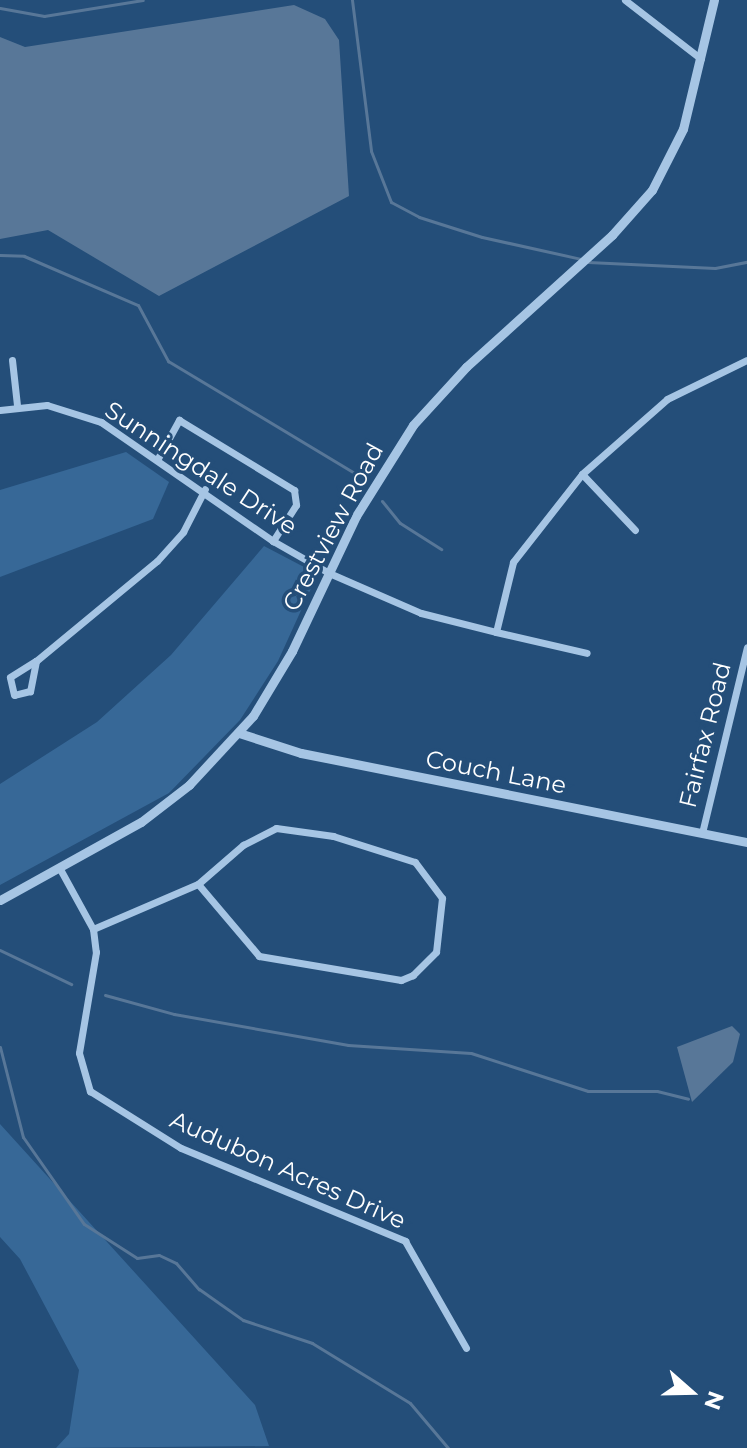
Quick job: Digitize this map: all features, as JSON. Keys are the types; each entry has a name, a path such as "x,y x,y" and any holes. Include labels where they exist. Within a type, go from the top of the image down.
{"street":[{"path":"625,0 701,59"},
{"name":"Crestview Road","path":"0,900 141,822 189,785 239,733 277,678 379,473 413,425 466,367 628,218 668,164 683,129 714,0"},
{"path":"12,360 17,405"},
{"path":"496,632 513,562 582,474 667,399 747,360"},
{"name":"Sunningdale Drive","path":"0,410 17,405 74,411 205,489 273,541 329,573 421,613 587,653"},
{"path":"157,460 179,420 294,490 296,505 273,541"},
{"path":"582,474 635,530"},
{"path":"36,661 30,691 14,695 7,685 10,677 36,661 157,561 183,532 205,489"},
{"name":"Fairfax Road","path":"702,833 747,647"},
{"name":"Couch Lane","path":"239,733 301,753 747,842"},
{"path":"93,929 198,884 243,845 276,828 333,836 397,853 415,862 442,898 436,952 413,975 401,980 259,956 198,884"},
{"name":"Audubon Acres Drive","path":"60,869 93,929 96,952 79,1064 96,1099 181,1148 405,1241 466,1348"}],"shaded area":[{"path":"294,5 325,19 339,40 349,196 159,296 48,230 0,239 0,37 25,47"},
{"path":"126,452 169,482 153,519 0,577 0,490"},
{"path":"264,546 304,567 314,582 278,661 240,720 169,793 0,885 0,784 97,722 171,655"},
{"path":"732,1026 740,1034 733,1062 692,1102 677,1047"},
{"path":"0,1124 255,1405 269,1446 56,1448 69,1434 79,1370 20,1259 0,1237"}],"waterway":[{"path":"0,8 44,16 143,0"},
{"path":"352,0 371,151 391,202 419,217 482,237 581,259"},
{"path":"0,255 24,256 138,305 168,361 356,474"},
{"path":"588,262 715,268 747,262"},
{"path":"382,501 400,523 441,549"},
{"path":"0,950 71,984"},
{"path":"105,995 174,1014 348,1045 471,1053 588,1091 657,1091 688,1099"},
{"path":"0,1047 23,1137 84,1224 137,1258 159,1255 176,1263 199,1289 243,1320 312,1343 410,1403 448,1448"}]}
